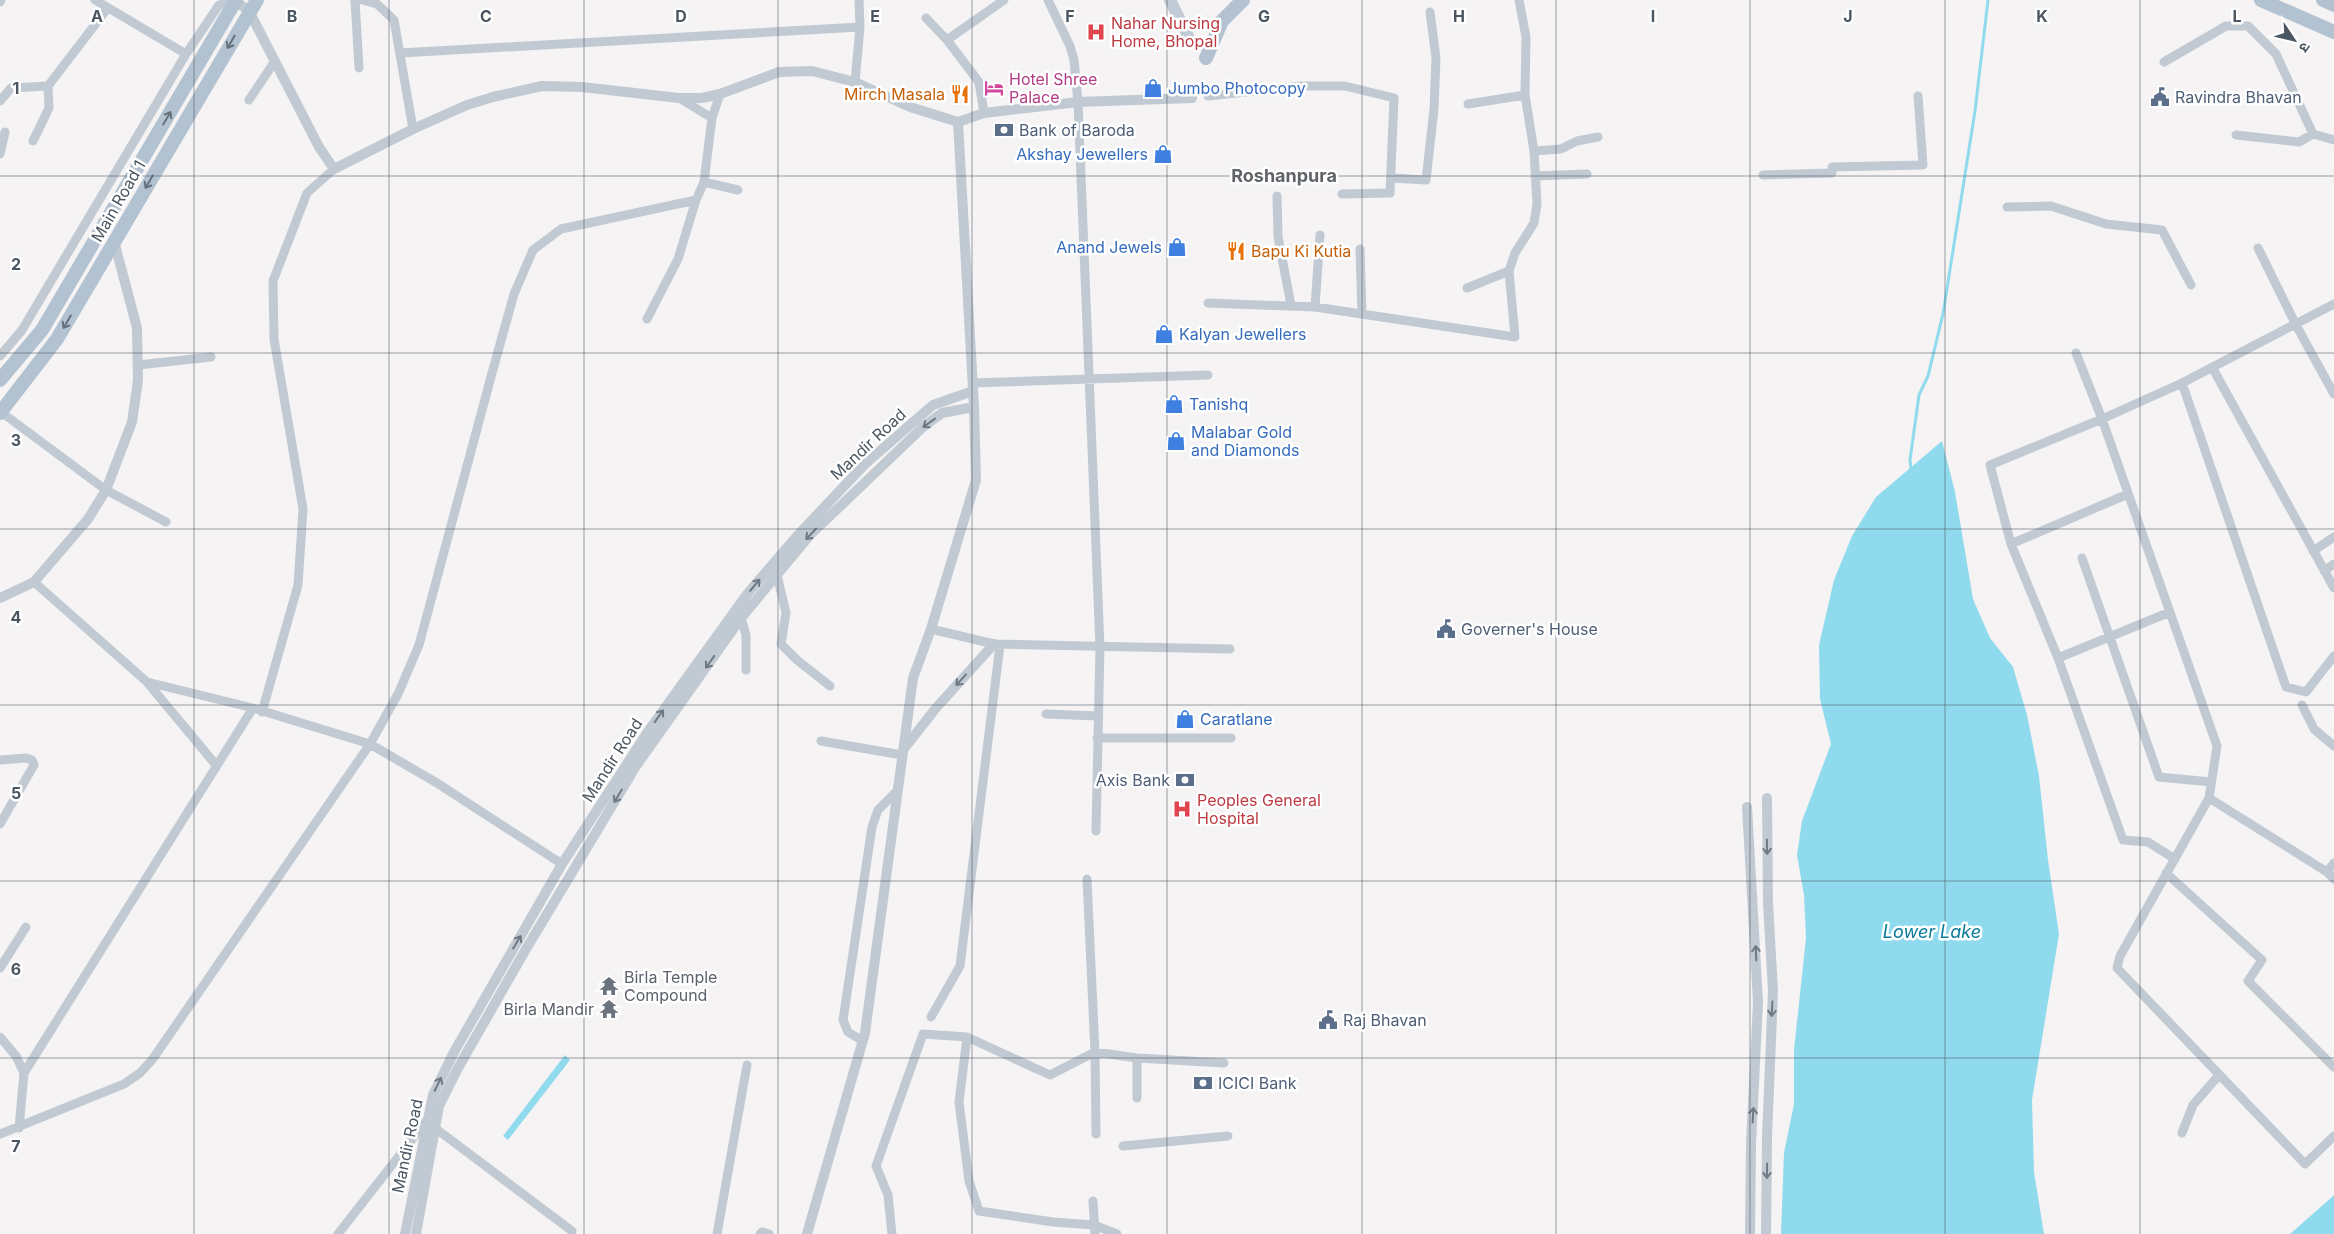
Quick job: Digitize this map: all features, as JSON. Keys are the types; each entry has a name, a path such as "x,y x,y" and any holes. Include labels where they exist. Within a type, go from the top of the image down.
{"main road":[{"name":"Main Road 1","path":"0,380 42,330 236,0"},
{"path":"1170,0 1188,36"},
{"path":"1206,58 1222,20 1243,0"},
{"path":"2261,0 2334,32"},
{"path":"2323,0 2334,5"},
{"name":"Main Road 1","path":"1,413 57,339 253,5"}],"street":[{"path":"95,0 107,9 186,54"},
{"path":"0,356 22,330 186,54 219,5 236,0 253,5 275,62 319,147 334,169"},
{"path":"355,0 359,68"},
{"path":"362,0 377,4 394,20 412,129"},
{"path":"855,82 860,26 859,0"},
{"path":"947,40 1004,0"},
{"path":"1048,0 1070,46 1074,60 1078,102 1100,647 1096,831"},
{"path":"1208,303 1315,307 1515,337 1509,271 1514,254 1534,222 1537,204 1534,151 1525,95 1526,37 1519,0"},
{"path":"33,141 49,108 48,86 107,9"},
{"path":"1392,178 1426,180 1434,109 1436,58 1430,12"},
{"path":"926,18 947,40 979,82 984,113"},
{"path":"400,53 860,26"},
{"path":"2164,62 2226,26 2248,26 2276,54 2313,134"},
{"path":"249,100 275,62"},
{"path":"19,1128 24,1073 216,765 258,710 298,585 303,509 274,339 273,281 306,193 334,169 412,129 493,96 542,86 582,86 679,98 702,98 720,94 779,72 812,71 855,82 910,107 958,122 984,113 1078,102 1192,98"},
{"path":"0,101 12,88 48,86"},
{"path":"1208,96 1301,86 1345,86 1394,98 1390,193 1342,194"},
{"path":"647,319 678,259 696,200 704,182 712,118 720,94"},
{"path":"1468,104 1525,95"},
{"path":"1764,175 1923,166 1918,96"},
{"path":"679,98 712,118"},
{"path":"807,1234 863,1041 913,678 931,629 976,480 973,387 958,122"},
{"path":"0,154 5,132"},
{"path":"2236,135 2299,142 2313,134 2334,140"},
{"path":"1534,151 1561,149 1577,141 1598,138"},
{"path":"1535,176 1587,174"},
{"path":"704,182 738,190"},
{"path":"1277,196 1278,237 1291,305"},
{"path":"0,1134 19,1128 124,1084 140,1073 152,1060 370,744 398,694 419,646 494,364 514,294 532,250 561,229 696,200"},
{"path":"2007,207 2051,206 2106,224 2162,230 2191,285"},
{"path":"1315,307 1320,235"},
{"path":"0,598 34,582 88,520 106,490 132,422 138,380 137,328 114,242"},
{"path":"2258,248 2296,325 2333,392"},
{"path":"1360,249 1362,314"},
{"path":"1467,288 1509,271"},
{"path":"2175,859 2148,842 2123,840 2058,658 2011,544 1990,465 2102,419 2182,383 2334,304"},
{"path":"2076,353 2102,419 2217,746 2208,798 2120,956 2117,968 2305,1164 2334,1136"},
{"path":"138,365 211,357"},
{"path":"2212,367 2334,588"},
{"path":"973,387 1208,375"},
{"path":"2182,383 2286,687 2306,692 2334,656"},
{"name":"Mandir Road","path":"416,1234 431,1124 432,1095 454,1052 562,864 647,733 748,593 798,534 865,464 933,405 973,387"},
{"name":"Mandir Road","path":"405,1234 431,1124 439,1106 458,1068 526,949 636,766 741,618 810,535 924,427 942,414 974,407"},
{"path":"1,413 106,490 166,522"},
{"path":"2011,544 2128,494"},
{"path":"2313,551 2334,537"},
{"path":"2082,558 2158,777 2211,782"},
{"path":"2324,571 2334,564"},
{"path":"777,575 786,614 781,644 797,660 830,686"},
{"path":"34,582 147,682 216,765"},
{"path":"2058,658 2170,612"},
{"path":"741,618 746,635 746,670"},
{"path":"931,629 997,645 1230,649"},
{"path":"903,752 936,708 997,645"},
{"path":"931,1017 960,966 997,645"},
{"path":"147,682 258,710 370,744 437,783 562,864"},
{"path":"2302,706 2314,729 2334,746"},
{"path":"1046,714 1098,716"},
{"path":"1097,738 1231,738"},
{"path":"821,741 903,752"},
{"path":"0,760 26,758 32,760 34,765 0,824"},
{"path":"863,1041 848,1032 843,1020 872,827 878,810 898,790"},
{"path":"1766,798 1768,903 1773,991 1768,1100 1766,1234"},
{"path":"2208,798 2331,875 2334,863"},
{"path":"1747,807 1758,1002 1750,1234"},
{"path":"2166,873 2262,960 2248,981 2334,1067"},
{"path":"1087,879 1096,1052 1096,1134"},
{"path":"0,968 26,927"},
{"path":"892,1234 888,1195 876,1166 923,1034 967,1037 1050,1075 1096,1052 1137,1058 1224,1063"},
{"path":"0,1037 16,1056 24,1073"},
{"path":"967,1037 960,1102 969,1181 979,1210 1117,1234"},
{"path":"1137,1058 1137,1098"},
{"path":"717,1234 747,1065"},
{"path":"2182,1133 2193,1105 2219,1075"},
{"path":"338,1234 431,1124 572,1231"},
{"path":"1123,1146 1228,1136"},
{"path":"1093,1201 1094,1229"},
{"path":"760,1234 762,1232 769,1234"}],"water":[{"name":"Lower Lake","path":"1942,441 1955,492 1973,599 1990,638 2013,667 2027,715 2039,776 2048,860 2059,934 2032,1100 2034,1172 2044,1234 1781,1234 1784,1153 1794,1104 1794,1050 1806,938 1804,895 1797,855 1802,821 1831,744 1820,699 1819,645 1834,580 1852,536 1876,497"},
{"path":"565,1055 570,1060 508,1140 503,1136"},
{"path":"2334,1195 2334,1234 2290,1234 2332,1197"}],"waterway":[{"path":"1911,469 1910,460 1919,395 1928,376 1943,314 1975,111 1988,0"}],"place":[{"name":"Nahar Nursing Home, Bhopal","path":"1096,32"},
{"name":"Hotel Shree Palace","path":"994,88"},
{"name":"Jumbo Photocopy","path":"1153,88"},
{"name":"Mirch Masala","path":"960,94"},
{"name":"Ravindra Bhavan","path":"2160,97"},
{"name":"Bank of Baroda","path":"1004,130"},
{"name":"Akshay Jewellers","path":"1163,154"},
{"name":"Anand Jewels","path":"1177,247"},
{"name":"Bapu Ki Kutia","path":"1236,251"},
{"name":"Kalyan Jewellers","path":"1164,334"},
{"name":"Tanishq","path":"1174,404"},
{"name":"Malabar Gold and Diamonds","path":"1176,441"},
{"name":"Governer's House","path":"1446,629"},
{"name":"Caratlane","path":"1185,719"},
{"name":"Axis Bank","path":"1185,780"},
{"name":"Peoples General Hospital","path":"1182,809"},
{"name":"Birla Temple Compound","path":"609,986"},
{"name":"Birla Mandir","path":"609,1009"},
{"name":"Raj Bhavan","path":"1328,1020"},
{"name":"ICICI Bank","path":"1203,1083"}],"district":[{"name":"Roshanpura","path":"1284,175"}]}
